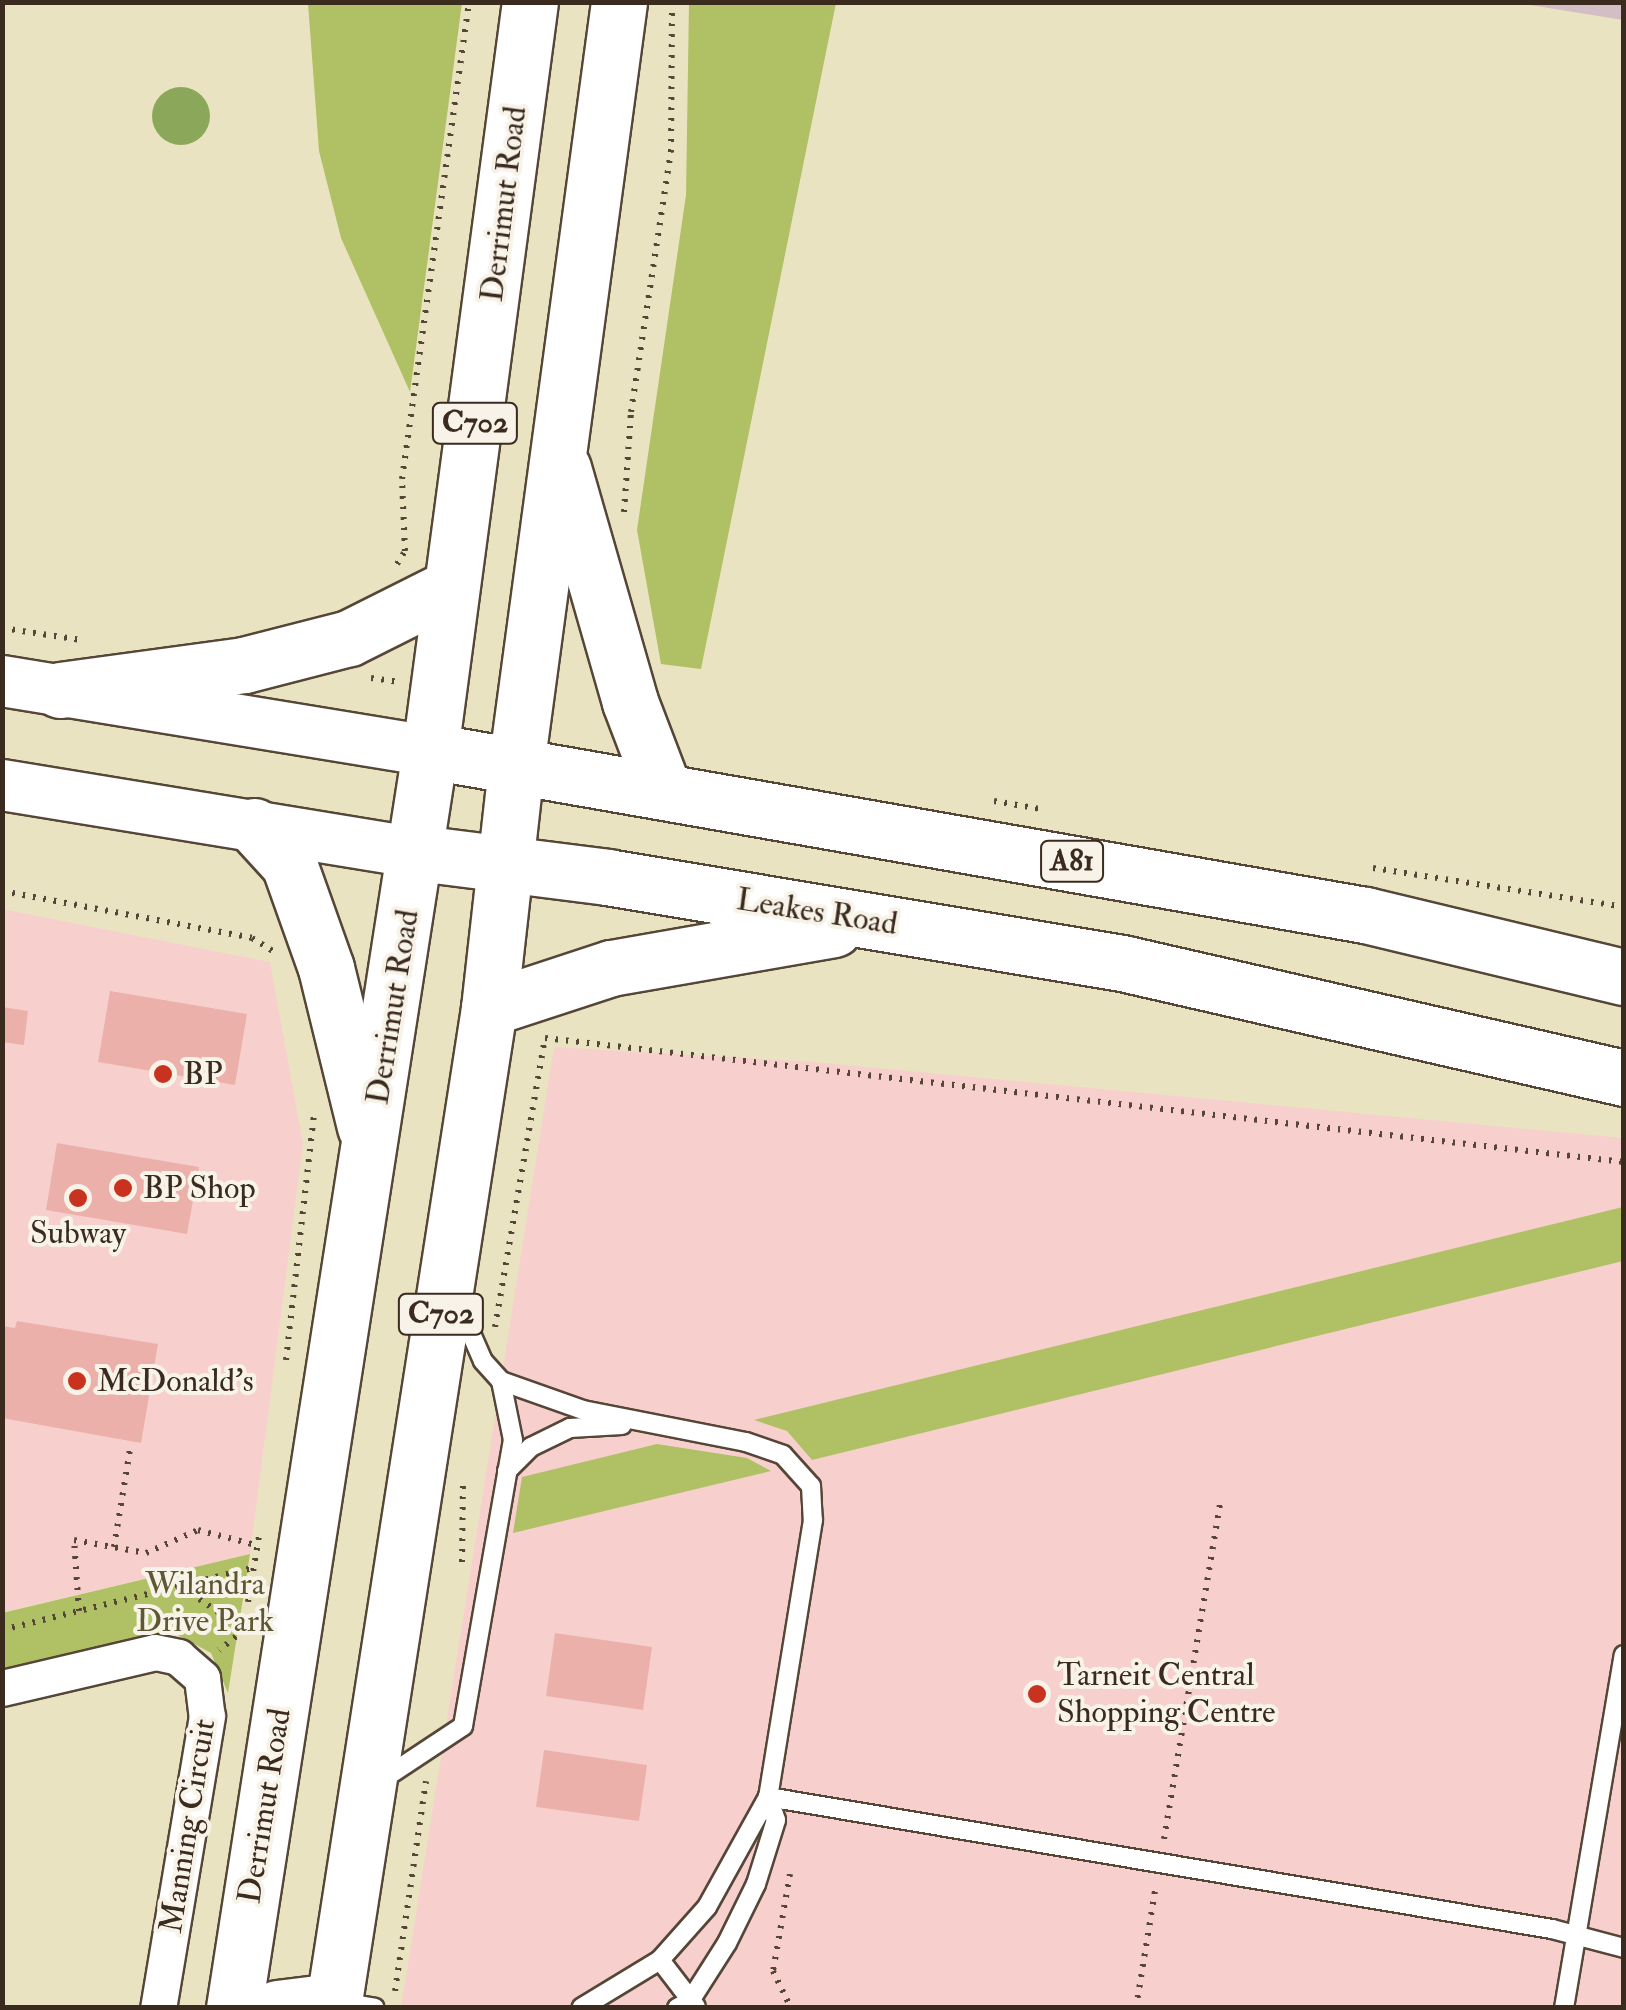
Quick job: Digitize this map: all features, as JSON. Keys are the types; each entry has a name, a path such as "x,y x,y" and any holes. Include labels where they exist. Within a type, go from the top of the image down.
{"main road":[{"name":"Derrimut Road","path":"234,2008 418,853 530,2"},
{"name":"C702","path":"347,2005 368,1789 489,1008 557,446 619,2"},
{"path":"557,446 630,702 664,791"},
{"path":"60,690 244,666 360,634 451,587"},
{"path":"2,681 430,752"},
{"name":"A81","path":"430,752 1365,915 1624,976"},
{"name":"Leakes Road","path":"2,785 418,853 876,921 1328,1006 1624,1078"},
{"path":"254,826 294,878 326,968 371,1149"},
{"path":"489,1008 611,968 876,921"},
{"path":"277,2008 347,2005"}],"street":[{"name":"Manning Circuit","path":"2,1688 155,1652 178,1658 202,1678 207,1716 158,2008"}],"lane":[{"path":"368,1789 463,1726 513,1440 501,1381 464,1321 448,1269"},
{"path":"501,1381 642,1424 746,1442 783,1456 810,1486 814,1520 768,1797 708,1907 660,1960 582,2008"},
{"path":"507,1470 532,1446 570,1428 642,1424"},
{"path":"1564,2008 1624,1655"},
{"path":"768,1797 1624,1948"},
{"path":"660,1960 688,2005 756,1884 776,1820 768,1797"}],"path":[{"path":"390,576 405,551 402,478 469,2"},
{"path":"624,518 631,412 671,152 672,2"},
{"path":"2,628 89,641"},
{"path":"355,675 398,682"},
{"path":"2,891 252,938 291,964"},
{"path":"490,1340 502,1302 546,1038 1624,1162"},
{"path":"284,1380 311,1095"},
{"path":"114,1547 130,1449"},
{"path":"462,1567 463,1468"},
{"path":"1136,2008 1220,1503"},
{"path":"241,1649 262,1516"},
{"path":"78,1610 74,1540 146,1552 198,1530 256,1545"},
{"path":"2,1630 253,1568"},
{"path":"181,1586 244,1630"},
{"path":"398,1977 428,1768"},
{"path":"791,2008 772,1971 801,1803"}],"shaded area":[{"path":"1518,3 1623,3 1623,20"},
{"path":"2,909 270,962 303,1144 250,1554 3,1612"},
{"name":"Tarneit Central Shopping Centre","path":"554,1047 814,1062 1623,1138 1623,2007 401,2008"}],"green space":[{"path":"308,3 462,3 410,392 341,238 319,151"},
{"path":"689,3 836,3 701,669 661,664 637,530 686,195"},
{"path":"181,87 202,95 210,116 202,137 181,145 160,137 152,116 160,95"},
{"path":"1623,1207 1623,1261 812,1460 787,1431 754,1420"},
{"path":"657,1444 747,1458 771,1471 513,1533 522,1477"},
{"name":"Wilandra Drive Park","path":"250,1554 228,1693 211,1653 174,1633 3,1672 2,1613"}],"building":[{"path":"110,991 247,1014 235,1085 98,1062"},
{"path":"2,1007 28,1011 24,1045 2,1042"},
{"name":"BP Shop","path":"57,1143 199,1167 187,1234 46,1210"},
{"name":"McDonald's","path":"17,1321 158,1344 141,1443 2,1418 2,1326 15,1328"},
{"path":"555,1633 652,1647 643,1710 546,1696"},
{"path":"544,1750 647,1765 639,1821 536,1807"}],"place":[{"name":"BP","path":"163,1074"},
{"name":"BP Shop","path":"123,1188"},
{"name":"Subway","path":"78,1198"},
{"name":"McDonald's","path":"77,1381"},
{"name":"Tarneit Central Shopping Centre","path":"1037,1694"}]}
